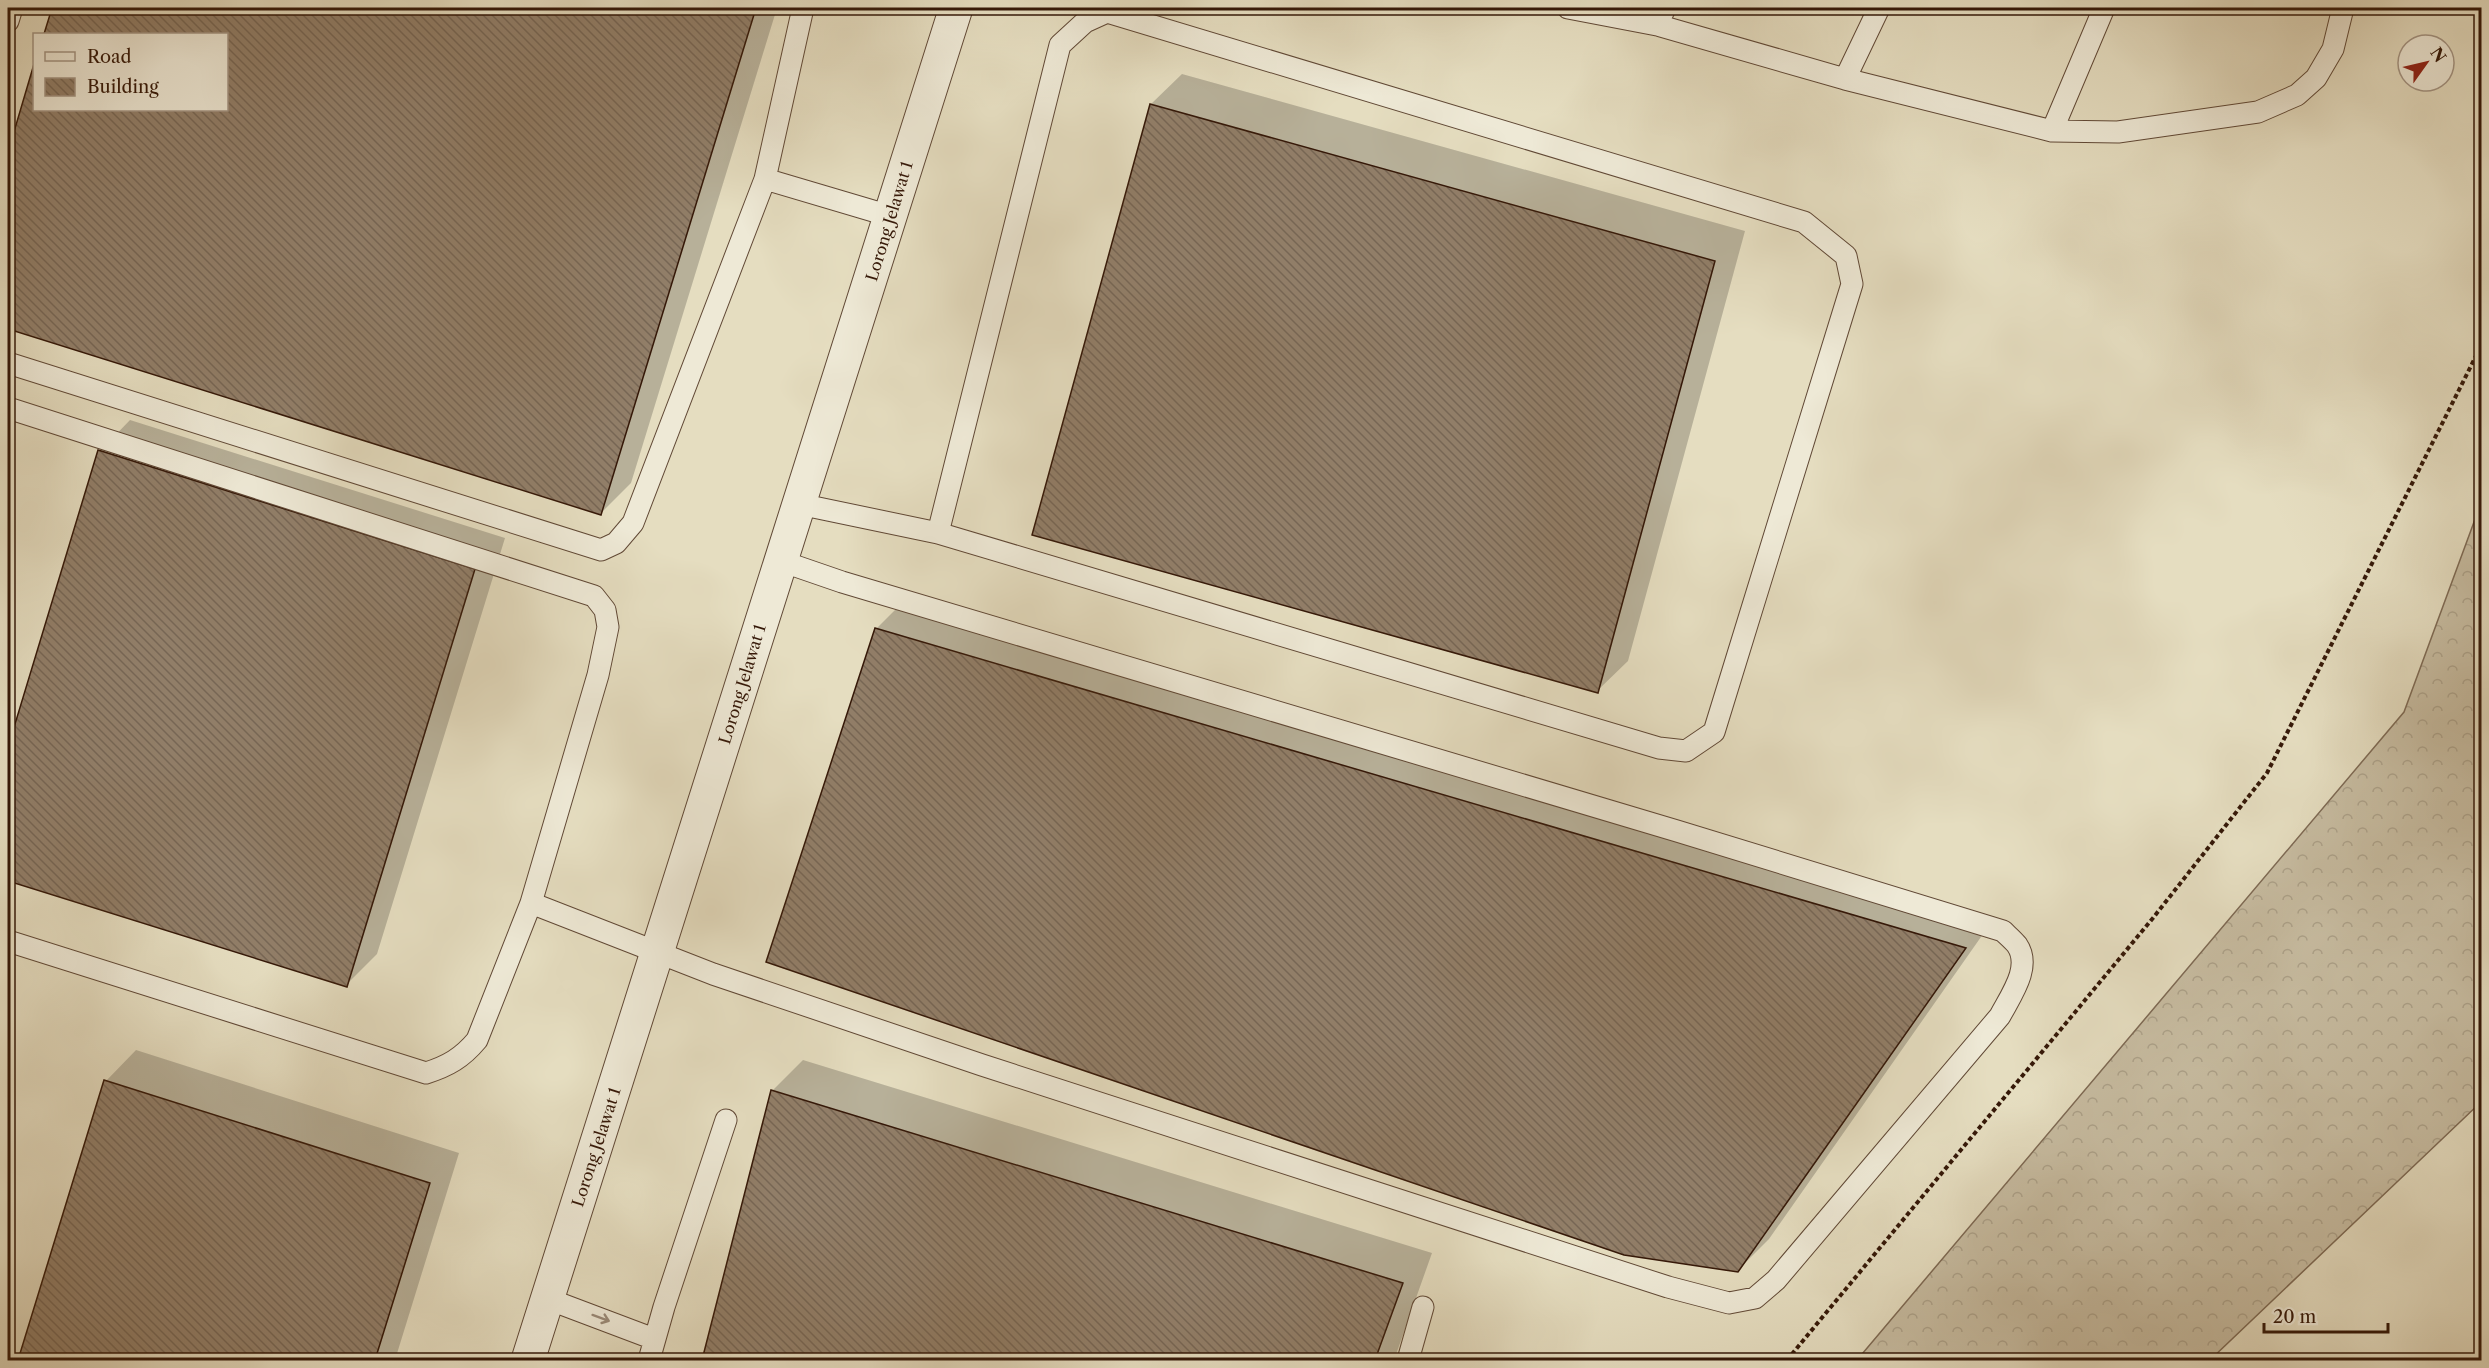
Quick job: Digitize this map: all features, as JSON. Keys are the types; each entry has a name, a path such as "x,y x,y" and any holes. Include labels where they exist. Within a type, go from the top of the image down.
{"street":[{"name":"Lorong Jelawat 1","path":"528,1360 956,8"}],"lane":[{"path":"8,21 12,8"},
{"path":"8,363 601,550 616,543 633,523 765,179 802,8"},
{"path":"1568,8 1661,16 1845,79 2052,132 2118,132 2258,112 2297,95 2316,78 2333,50 2343,8"},
{"path":"1845,79 1879,8"},
{"path":"2052,132 2104,8"},
{"path":"799,504 938,533 1659,748 1686,751 1714,732 1852,284 1846,255 1804,222 1107,12 1085,22 1060,45 938,533"},
{"path":"765,179 890,216"},
{"path":"8,408 594,596 605,610 608,627 598,675 531,903 477,1040 464,1055 447,1066 426,1073 8,941"},
{"path":"531,903 724,978 982,1065 1668,1287 1729,1303 1755,1298 1776,1280 2000,1016 2019,979 2023,960 2017,945 2002,931 1654,824 842,582 781,561"},
{"path":"649,1360 726,1120"},
{"path":"548,1299 654,1340"},
{"path":"1408,1360 1423,1307"}],"path":[{"path":"1786,1360 2153,918 2267,773 2481,344"}],"green space":[{"path":"2481,503 2481,1102 2210,1360 1857,1360 2404,712"}],"building":[{"path":"52,8 756,8 601,515 8,329 8,152 33,67 33,111 228,111 228,33 44,33"},
{"path":"1150,104 1715,261 1598,693 1032,535"},
{"path":"98,450 475,569 347,987 8,881 8,747"},
{"path":"875,628 1966,948 1738,1272 1624,1255 766,962"},
{"path":"104,1080 430,1183 375,1360 18,1360"},
{"path":"771,1090 1403,1283 1375,1360 702,1360"}]}
